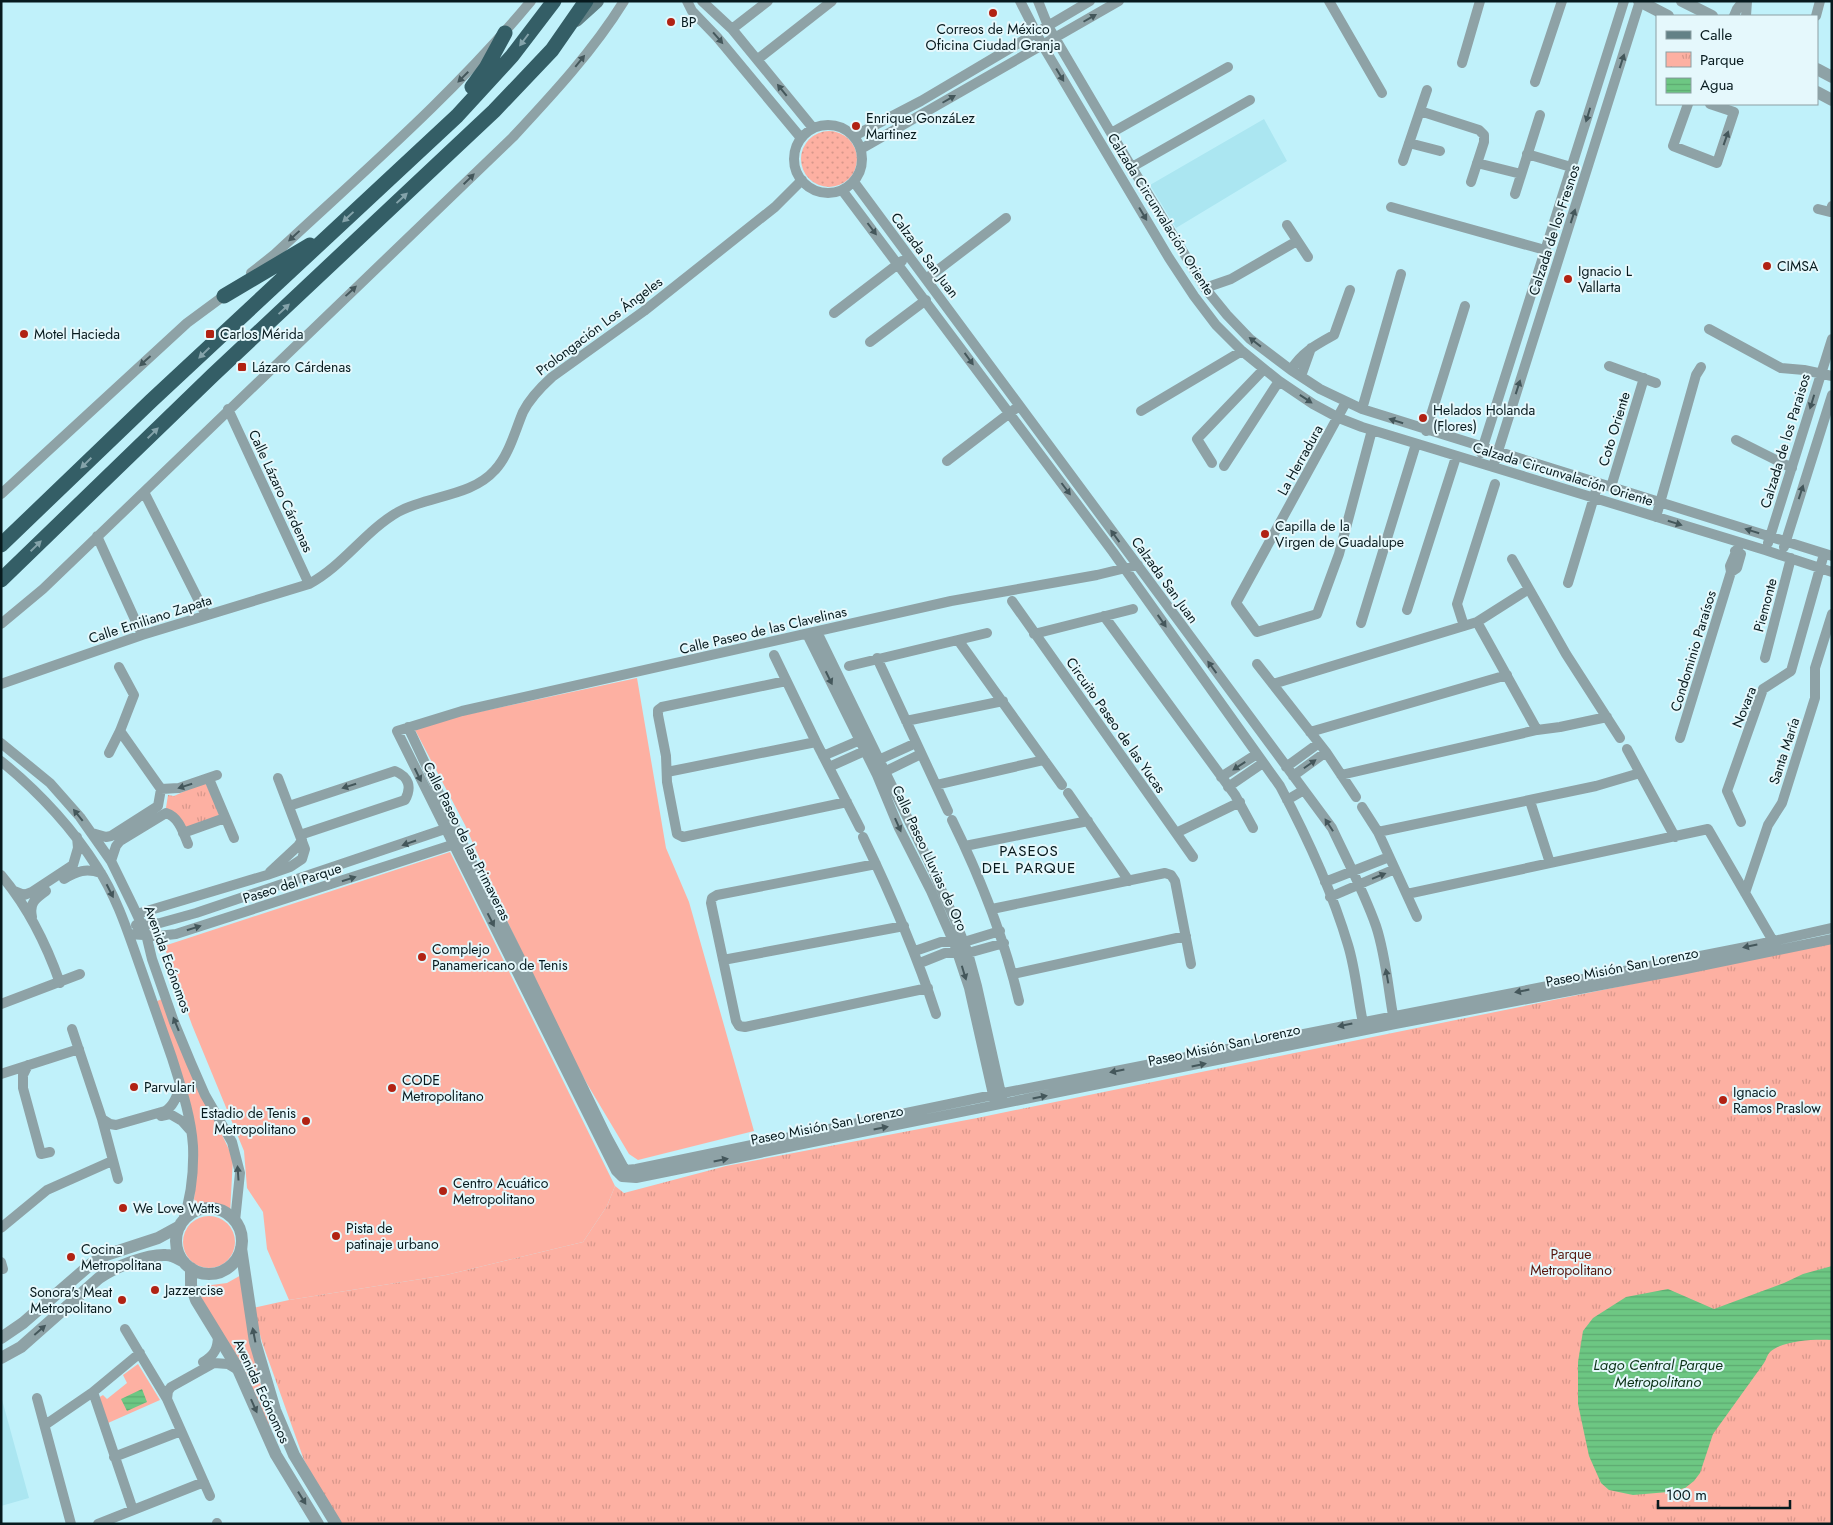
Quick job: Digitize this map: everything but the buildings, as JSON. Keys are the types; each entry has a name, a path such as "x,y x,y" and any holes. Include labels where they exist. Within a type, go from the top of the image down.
{"highway":[{"path":"1,544 151,401 457,116 512,56 554,1"},
{"path":"1,580 213,375 494,111 552,50 586,1"},
{"path":"373,194 388,170 464,97 478,81 504,33"},
{"path":"224,296 331,234"},
{"path":"1,592 15,567"}],"main road":[{"path":"566,29 598,1"}],"street":[{"path":"1,494 187,323 224,296 275,254 412,127 478,62 531,1"},
{"path":"1,624 43,589 513,137 594,44 624,1"},
{"path":"687,1 692,11 717,37 801,138"},
{"path":"702,1 732,29 813,128"},
{"path":"732,29 768,1"},
{"path":"758,59 832,1"},
{"name":"Calzada Circunvalación Oriente","path":"1020,1 1043,46 1158,240 1194,296 1216,325 1242,351 1279,381 1339,418 1372,430 1656,517 1740,548 1765,550 1832,572"},
{"name":"Calzada Circunvalación Oriente","path":"1038,1 1055,38 1209,292 1227,316 1250,339 1291,370 1320,389 1362,409 1828,555"},
{"path":"854,136 921,101 1090,1"},
{"path":"861,149 1119,1"},
{"path":"1329,1 1382,93"},
{"path":"1462,63 1480,1"},
{"path":"1535,82 1562,1"},
{"name":"Calzada de los Fresnos","path":"1478,462 1624,1"},
{"path":"1640,1 1666,15"},
{"name":"Calzada de los Fresnos","path":"1493,467 1640,1"},
{"path":"1682,1 1710,15"},
{"path":"1734,15 1743,1"},
{"path":"1746,15 1747,1"},
{"path":"1816,15 1820,1"},
{"path":"1111,133 1228,68"},
{"path":"1818,70 1832,77"},
{"path":"1403,161 1427,90"},
{"path":"1818,93 1832,100"},
{"path":"1132,167 1250,100"},
{"path":"1688,105 1673,146 1717,163 1734,112 1729,107 1716,105"},
{"path":"1420,111 1479,130 1484,135 1484,142 1471,182"},
{"path":"1515,194 1540,115"},
{"path":"835,125 854,136 861,149 861,170 854,182 842,190 832,193 810,188 797,173 794,155 801,138 813,128 835,125"},
{"path":"1409,143 1440,151"},
{"path":"1527,154 1571,168"},
{"path":"1477,163 1521,174"},
{"name":"Prolongación Los Ángeles","path":"310,584 323,577 382,523 398,513 420,503 472,487 486,479 496,469 531,398 540,388 552,377 644,311 775,207 802,180"},
{"name":"Calzada San Juan","path":"854,182 1332,828 1359,884 1376,926 1394,1019"},
{"name":"Calzada San Juan","path":"842,190 1125,569 1260,758 1287,800 1325,882 1348,946 1363,1026"},
{"path":"1818,209 1830,212 1832,206"},
{"path":"1391,207 1545,250"},
{"path":"926,279 1006,218"},
{"path":"1287,225 1308,257"},
{"path":"1552,230 1566,235"},
{"path":"1158,240 1171,232"},
{"path":"1209,292 1298,241"},
{"path":"834,313 909,256"},
{"path":"1362,409 1402,274"},
{"path":"1291,370 1299,358 1312,347 1334,335 1350,290"},
{"path":"870,342 926,300"},
{"path":"1426,430 1465,306"},
{"path":"1523,320 1538,326"},
{"path":"1709,329 1781,368 1832,376"},
{"name":"Calzada de los Paraisos","path":"1765,550 1832,339"},
{"path":"1301,376 1312,347"},
{"path":"1141,410 1242,351"},
{"path":"1609,366 1656,383"},
{"path":"1656,517 1696,375 1701,367"},
{"path":"1212,463 1197,439 1264,369"},
{"name":"Coto Oriente","path":"1611,487 1644,378"},
{"path":"1224,466 1279,381"},
{"path":"1786,557 1785,542 1832,395"},
{"name":"La Herradura","path":"1346,402 1339,418 1236,603 1257,632 1317,614 1339,554 1372,430"},
{"path":"947,461 1010,414 1019,405"},
{"name":"Calle Lázaro Cárdenas","path":"228,410 310,584"},
{"path":"1736,440 1792,468"},
{"path":"1361,623 1416,444"},
{"path":"1407,610 1456,456"},
{"path":"1464,626 1457,604 1495,484"},
{"path":"1568,583 1598,484"},
{"path":"144,492 206,615"},
{"path":"97,536 142,635"},
{"name":"Condominio Paraísos","path":"1680,738 1731,572 1730,566 1740,548"},
{"name":"Novara","path":"1741,822 1727,790 1763,689 1791,671 1821,568 1828,555"},
{"name":"Piemonte","path":"1765,658 1786,557"},
{"path":"1512,558 1566,654 1620,738"},
{"name":"Calle Paseo de las Clavelinas","path":"397,731 462,711 951,601 1138,565"},
{"name":"Calle Emiliano Zapata","path":"1,684 142,635 310,584"},
{"path":"1273,684 1476,622 1529,589"},
{"name":"Circuito Paseo de las Yucas","path":"1012,601 1193,857"},
{"path":"1034,634 1132,609"},
{"name":"Santa María","path":"1745,892 1768,825 1782,803 1815,698 1815,668 1832,614"},
{"path":"1104,616 1240,802 1253,828"},
{"path":"1476,622 1537,730"},
{"name":"Calle Paseo Lluvias de Oro","path":"812,633 875,762 928,860 961,947 969,988 1000,1105"},
{"path":"849,666 987,633"},
{"path":"958,640 1088,821 1128,881"},
{"path":"774,655 823,756 848,802 904,926 920,964 936,1014"},
{"path":"877,658 965,846 992,909 1004,943 1019,1001"},
{"path":"1257,664 1326,752 1356,797"},
{"path":"109,753 134,700 134,695 119,667"},
{"path":"1310,732 1507,675"},
{"path":"786,680 662,707 658,710 666,756 666,782 677,834 683,837 848,802"},
{"path":"1213,694 1225,685"},
{"path":"906,721 1003,701"},
{"path":"1341,775 1537,730 1607,717"},
{"name":"Calle Paseo de las Primaveras","path":"408,727 450,828 521,977 616,1171 623,1173"},
{"path":"120,731 161,789 162,810"},
{"name":"Calle Paseo de las Primaveras","path":"397,731 450,828"},
{"path":"823,756 864,739"},
{"path":"667,772 816,742"},
{"name":"Avenida Ecónomos","path":"1,743 27,763 56,790 92,832 111,861 137,914 174,1022 205,1095 232,1142 240,1173 235,1221"},
{"path":"875,762 916,743"},
{"path":"1286,767 1319,743"},
{"path":"829,767 869,749"},
{"path":"1627,749 1675,837"},
{"path":"1293,776 1326,752"},
{"path":"881,773 921,754"},
{"path":"1221,778 1260,758"},
{"path":"1228,787 1260,758"},
{"path":"936,784 1044,760"},
{"name":"Avenida Ecónomos","path":"1,761 46,801 77,837 101,873 127,930 180,1083 191,1131 193,1174 190,1195 182,1224"},
{"path":"278,778 301,838 405,800 409,794 408,782 405,776 395,771 289,806"},
{"path":"1378,832 1530,801 1596,786 1640,773"},
{"path":"161,789 179,788 213,777 225,818 234,838"},
{"path":"46,801 56,790"},
{"path":"1287,800 1304,790"},
{"path":"1530,801 1550,864"},
{"path":"1176,832 1240,802"},
{"path":"1362,807 1378,832 1416,917"},
{"path":"92,832 106,837 111,836 162,810"},
{"path":"162,810 171,814 177,820 188,844"},
{"path":"111,861 116,846 120,841 162,810"},
{"path":"183,833 225,818"},
{"path":"965,846 1088,821"},
{"name":"Paseo del Parque","path":"144,930 160,923 196,913 450,828"},
{"path":"1407,894 1708,829 1773,941"},
{"path":"14,891 24,894 32,892 73,865 78,848 77,837"},
{"name":"Paseo del Parque","path":"137,914 290,867 302,859 304,849 301,838"},
{"name":"Paseo del Parque","path":"127,930 144,930 158,936 176,934 457,843"},
{"path":"1325,882 1389,857"},
{"path":"876,864 717,895 712,898 710,903 736,1021 739,1026 745,1027 928,988"},
{"path":"1330,897 1395,869"},
{"path":"32,918 30,908 32,902 53,886 77,871 88,870 101,873"},
{"path":"992,909 1165,873 1171,874 1175,881 1191,964"},
{"path":"3,878 32,918 60,982"},
{"path":"296,880 302,894"},
{"path":"723,960 904,926"},
{"name":"Paseo Misión San Lorenzo","path":"623,1173 636,1178 1000,1105 1394,1019 1832,928"},
{"path":"920,964 1000,931"},
{"path":"1013,974 1186,936"},
{"name":"Paseo Misión San Lorenzo","path":"1394,1019 1672,972 1832,939"},
{"path":"915,951 942,942 961,947 1004,943"},
{"path":"1,1004 80,974"},
{"name":"Paseo Misión San Lorenzo","path":"623,1173 997,1094 1363,1026"},
{"path":"72,1029 102,1119 118,1179"},
{"path":"4,1073 79,1049"},
{"path":"28,1065 23,1075 23,1088 41,1154 50,1152"},
{"path":"4,1073 19,1082 23,1088"},
{"path":"107,1142 117,1131 169,1111 175,1100 180,1083"},
{"path":"102,1119 116,1125 169,1111"},
{"path":"169,1111 191,1131"},
{"path":"1,1228 48,1190 112,1161"},
{"path":"1,1358 21,1347 109,1271 146,1258 166,1255 176,1257 187,1265 199,1272 208,1274 225,1270 233,1264 241,1248 240,1233 235,1221 221,1211 205,1209 189,1215 177,1235 179,1254 187,1265"},
{"path":"1,1338 23,1323 91,1264 106,1255 158,1238 182,1224"},
{"name":"Avenida Ecónomos","path":"241,1248 259,1360 284,1434 299,1464 336,1524"},
{"name":"Avenida Ecónomos","path":"187,1265 196,1300 238,1370 285,1472 318,1524"},
{"path":"125,1329 167,1399 210,1496"},
{"path":"156,1379 168,1382 210,1358 216,1350 218,1335"},
{"path":"45,1425 93,1392 140,1353"},
{"path":"167,1399 168,1391 171,1387 214,1363 228,1364 238,1370"},
{"path":"93,1392 133,1510"},
{"path":"37,1398 71,1524"},
{"path":"114,1457 181,1431"},
{"path":"285,1472 299,1464"},
{"path":"98,1524 204,1482"}],"shaded area":[{"path":"1264,119 1287,161 1176,228 1150,185"},
{"path":"1,1396 29,1498 1,1506"}],"green space":[{"path":"824,131 834,131 849,139 855,148 857,159 855,170 849,179 834,187 824,187 813,182 806,175 801,164 801,154 806,143 813,136"},
{"path":"637,678 666,848 689,902 754,1131 638,1160 629,1154 586,1082 560,1033 502,910 465,825 413,726"},
{"path":"205,782 220,815 184,829 175,814 166,808 168,795 174,796"},
{"name":"CODE Metropolitano","path":"450,852 615,1186 607,1206 583,1242 446,1275 289,1300 267,1249 263,1212 247,1188 244,1151 192,1025 164,946"},
{"name":"Parque Metropolitano","path":"1832,943 1832,1524 340,1524 304,1460 262,1342 253,1308 289,1300 446,1275 583,1242 607,1206 615,1186 624,1193 726,1166 977,1118"},
{"path":"164,998 194,1076 233,1158 230,1214 218,1206 197,1207 194,1199 197,1172 195,1132 155,1002"},
{"path":"204,1216 214,1216 228,1223 235,1237 235,1247 228,1261 214,1268 204,1268 194,1264 187,1257 183,1247 183,1237 187,1227 194,1220"},
{"path":"243,1274 253,1348 271,1433 196,1287 227,1283"},
{"path":"138,1364 160,1400 108,1423 98,1398 103,1395 107,1399 127,1383 123,1375"}],"water":[{"name":"Lago Central Parque Metropolitano","path":"1832,1266 1832,1340 1808,1340 1791,1343 1770,1352 1713,1434 1700,1473 1694,1481 1685,1488 1668,1492 1633,1495 1609,1490 1601,1483 1589,1456 1578,1404 1578,1362 1583,1331 1593,1318 1626,1297 1668,1289 1714,1309 1803,1274"},
{"path":"142,1389 147,1402 127,1411 121,1399"}],"place":[{"name":"Correos de México Oficina Ciudad Granja","path":"993,13"},
{"name":"BP","path":"671,22"},
{"name":"Enrique GonzáLez Martinez","path":"856,126"},
{"name":"CIMSA","path":"1767,266"},
{"name":"Ignacio L Vallarta","path":"1568,279"},
{"name":"Motel Hacieda","path":"24,334"},
{"name":"Carlos Mérida","path":"210,334"},
{"name":"Lázaro Cárdenas","path":"242,367"},
{"name":"Helados Holanda (Flores)","path":"1423,418"},
{"name":"Capilla de la Virgen de Guadalupe","path":"1265,534"},
{"name":"Complejo Panamericano de Tenis","path":"422,957"},
{"name":"Parvulari","path":"134,1087"},
{"name":"CODE Metropolitano","path":"392,1088"},
{"name":"Ignacio Ramos Praslow","path":"1723,1100"},
{"name":"Estadio de Tenis Metropolitano","path":"306,1121"},
{"name":"Centro Acuático Metropolitano","path":"443,1191"},
{"name":"We Love Watts","path":"123,1208"},
{"name":"Pista de patinaje urbano","path":"336,1236"},
{"name":"Cocina Metropolitana","path":"71,1257"},
{"name":"Jazzercise","path":"155,1290"},
{"name":"Sonora's Meat Metropolitano","path":"122,1300"}],"district":[{"name":"PASEOS DEL PARQUE","path":"1029,860"}]}
